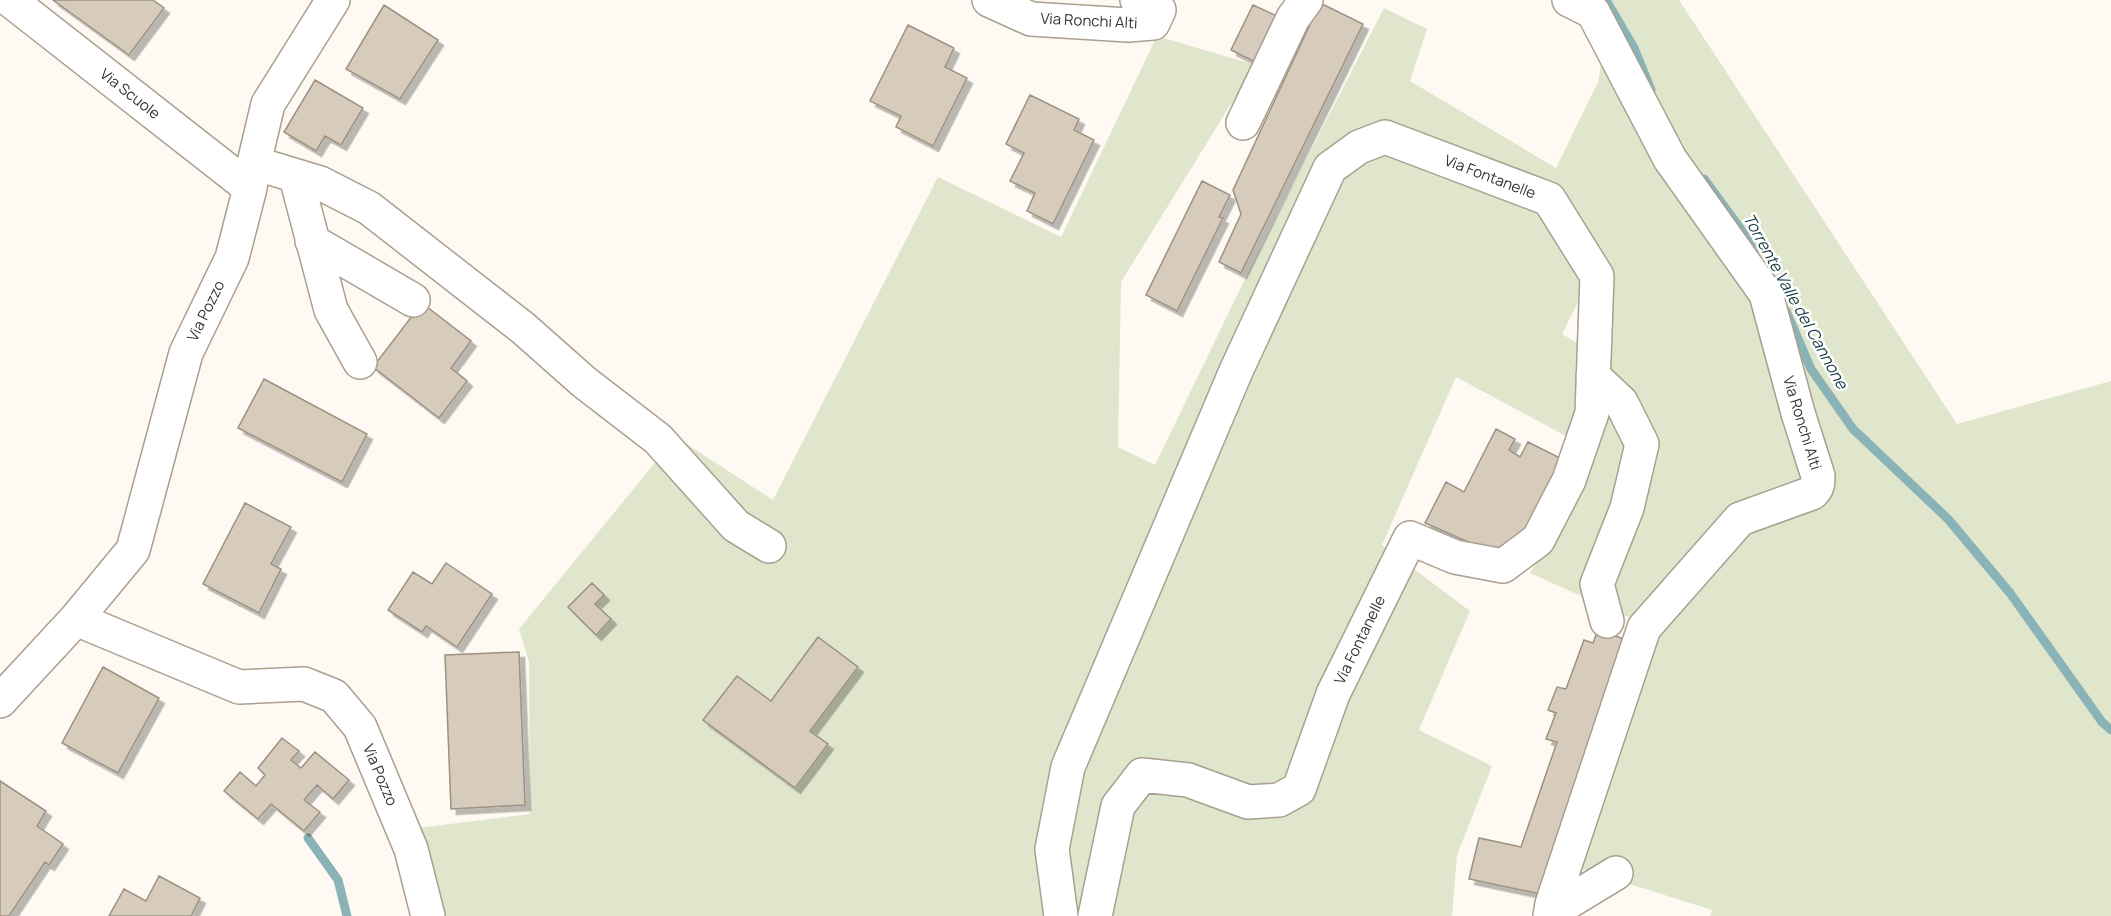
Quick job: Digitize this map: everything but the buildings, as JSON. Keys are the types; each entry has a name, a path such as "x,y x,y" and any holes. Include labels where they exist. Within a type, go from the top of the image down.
{"street":[{"name":"Via Scuole","path":"10,0 252,176 296,177 320,183 369,208 506,314 584,382 658,439 736,526 769,546"},
{"name":"Via Pozzo","path":"0,701 76,619 133,550 186,353 232,258 268,104 333,0"},
{"name":"Via Ronchi Alti","path":"989,0 1031,19 1128,25 1153,23 1159,10 1137,0"},
{"path":"1243,123 1293,18 1306,0"},
{"name":"Via Ronchi Alti","path":"1551,910 1644,628 1740,519 1812,493 1818,482 1766,294 1670,159 1593,12 1569,0"},
{"name":"Via Fontanelle","path":"1061,916 1052,849 1068,767 1236,370 1330,168 1359,147 1385,137 1549,199 1598,276 1592,413 1569,480 1538,540 1503,566 1455,557 1410,538 1334,694 1299,789 1279,800 1248,802 1188,780 1143,775 1118,806 1095,916"},
{"path":"296,177 331,310 360,362"},
{"path":"312,241 413,300"},
{"path":"1593,376 1621,402 1642,444 1627,508 1597,584 1607,621"},
{"name":"Via Pozzo","path":"76,619 239,687 304,684 334,696 360,727 411,849 428,916"},
{"path":"1551,910 1616,873"}],"green space":[{"path":"1596,0 1679,0 1957,424 2111,381 2111,916 1710,916 1712,910 1579,868 1659,638 1650,628 1743,522 1828,491 1777,317 1810,365 1770,275 1734,213 1675,150"},
{"path":"1384,8 1427,29 1410,81 1556,168 1598,82 1603,54 1763,297 1810,483 1639,622 1530,573 1574,495 1604,270 1567,214 1357,137 1075,729 1048,916 437,916 394,831 530,814 529,662 519,629 676,437 773,500 938,177 1061,237 1157,36 1255,65 1121,282 1118,447 1155,465 1244,281"},
{"path":"1389,145 1534,202 1587,284 1562,334 1584,347 1577,442 1456,377 1382,545 1392,554 1279,794 1152,766 1089,916 1067,916 1067,801 1331,181"},
{"path":"1406,563 1470,611 1419,730 1492,766 1457,855 1452,916 1105,916 1124,819 1151,781 1275,812"}],"waterway":[{"name":"Torrente Valle del Cannone","path":"1606,0 1634,48 1651,90"},
{"name":"Torrente Valle del Cannone","path":"1704,179 1754,251"},
{"name":"Torrente Valle del Cannone","path":"1786,311 1811,369 1853,429 1948,519 2010,593 2102,722 2111,730"},
{"path":"308,838 338,880 347,916"}]}
